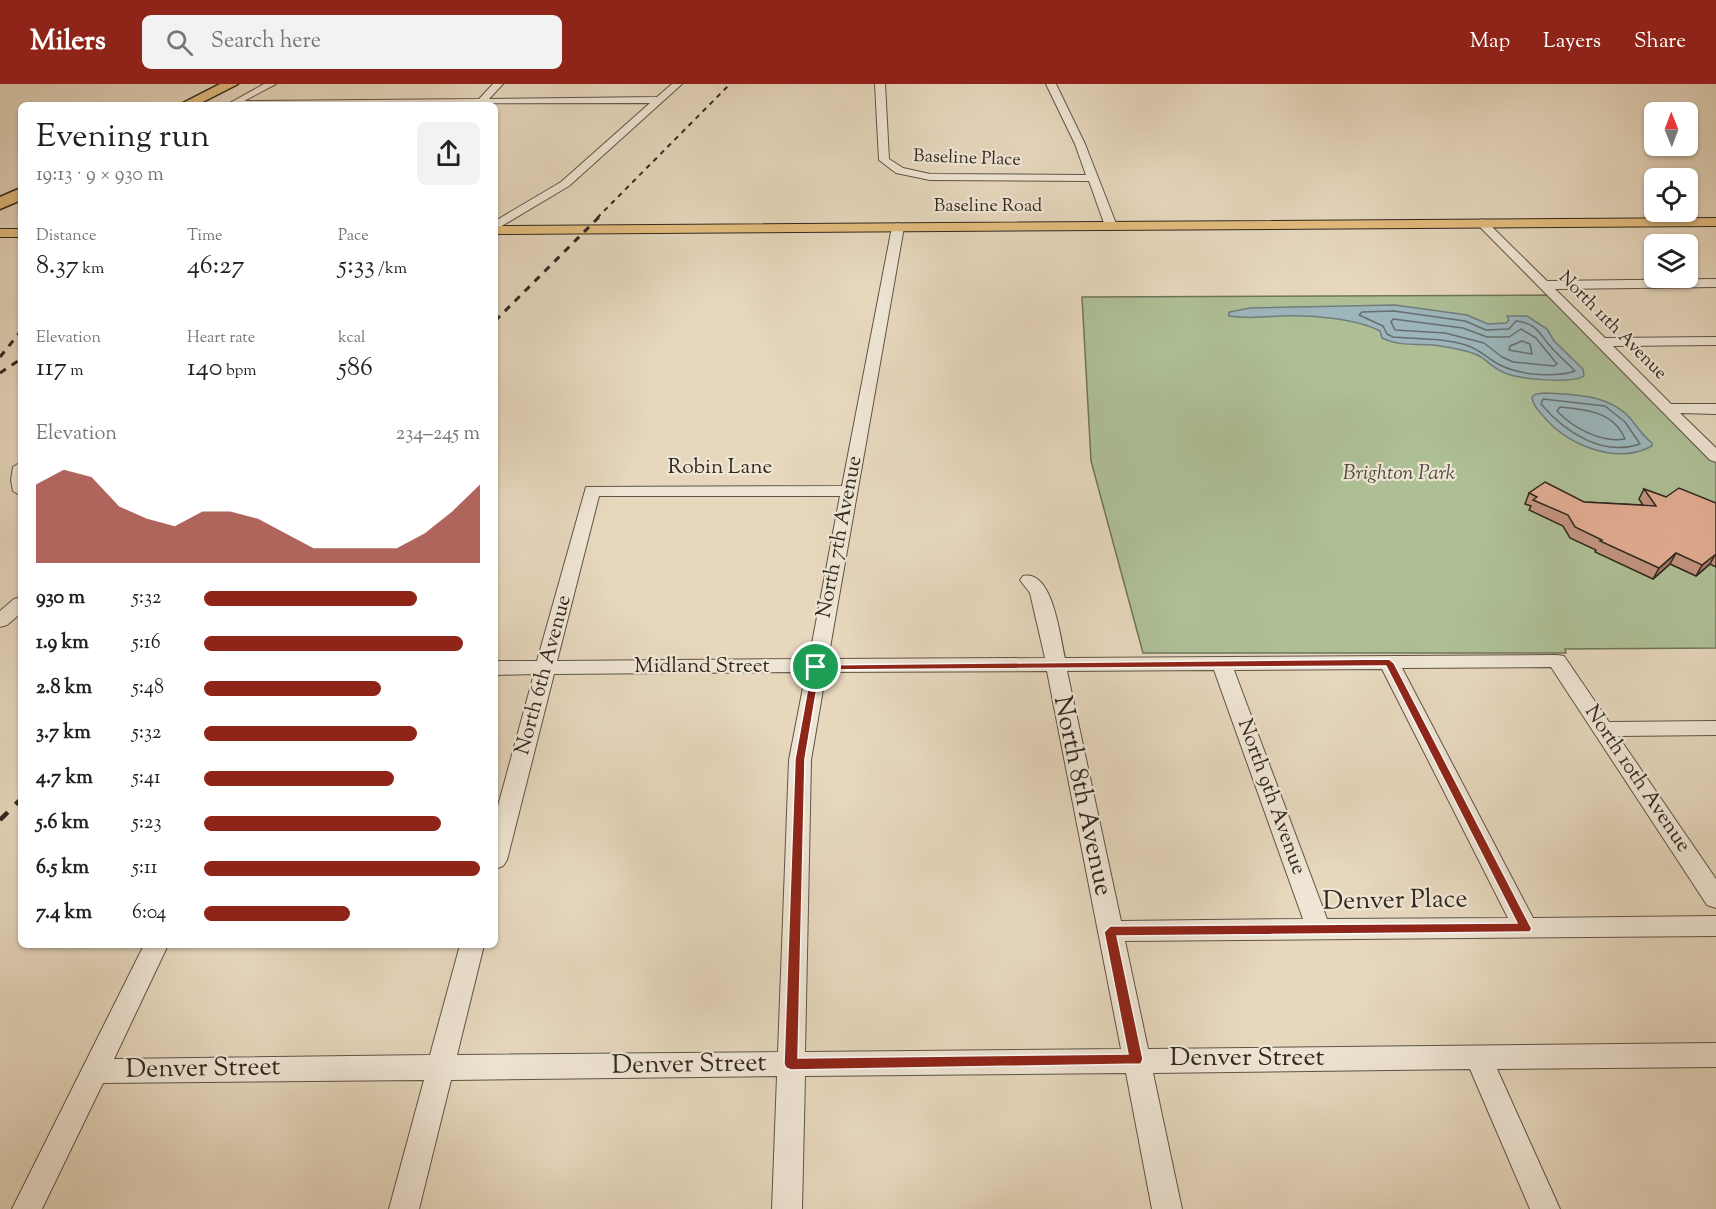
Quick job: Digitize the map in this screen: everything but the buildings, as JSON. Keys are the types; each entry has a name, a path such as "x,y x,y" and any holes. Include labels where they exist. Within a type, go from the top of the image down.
{"highway":[{"path":"192,102 231,84"},
{"path":"210,102 249,84"},
{"path":"0,193 18,184"},
{"path":"0,204 18,195"}],"main road":[{"path":"518,213 515,221 539,229"},
{"name":"Baseline Road","path":"498,228 1716,222"},
{"path":"0,233 18,233"}],"street":[{"path":"237,102 271,84"},
{"path":"481,102 498,84"},
{"path":"498,226 558,189 577,174 677,84"},
{"name":"Baseline Place","path":"880,84 884,160 900,171 918,176 945,178 1093,178"},
{"path":"1051,84 1080,144 1111,226"},
{"path":"481,102 658,100"},
{"name":"North 11th Avenue","path":"1482,223 1716,457"},
{"name":"North 7th Avenue","path":"788,1209 800,759 898,227"},
{"path":"1546,285 1716,284"},
{"path":"1602,342 1716,341"},
{"path":"1669,408 1716,409"},
{"name":"Robin Lane","path":"592,491 849,491"},
{"name":"North 6th Avenue","path":"498,849 592,491"},
{"name":"North 8th Avenue","path":"1029,580 1041,598 1056,665 1167,1209"},
{"path":"0,621 18,606"},
{"name":"Midland Street","path":"498,668 1557,661"},
{"name":"North 10th Avenue","path":"1557,661 1716,898"},
{"name":"North 9th Avenue","path":"1222,663 1319,930"},
{"path":"1389,663 1526,928"},
{"path":"1603,729 1716,728"},
{"name":"Denver Place","path":"1110,932 1716,926"},
{"path":"27,1209 155,948"},
{"path":"404,1209 471,948"},
{"name":"Denver Street","path":"94,1071 1716,1055"},
{"path":"1478,1056 1545,1209"}],"green space":[{"name":"Brighton Park","path":"1556,295 1716,457 1716,648 1565,649 1566,653 1143,653 1091,461 1082,297"}],"water":[{"path":"1395,305 1467,315 1488,324 1506,323 1509,320 1507,316 1527,316 1547,329 1554,341 1583,369 1584,376 1558,380 1515,376 1500,371 1481,357 1468,352 1390,341 1382,338 1380,331 1345,320 1305,316 1249,318 1229,316 1229,312 1250,308"},
{"path":"1545,393 1590,397 1612,404 1630,418 1652,443 1652,446 1624,454 1594,450 1580,444 1554,427 1536,408 1532,397"}],"railway":[{"path":"597,218 730,84"},
{"path":"498,318 599,217"},
{"path":"0,357 18,335"},
{"path":"0,373 18,361"},
{"path":"0,820 18,802"}],"route":[{"path":"1389,663 1526,928 1110,932 1136,1059 791,1064 800,759 816,667 1389,663"}]}
